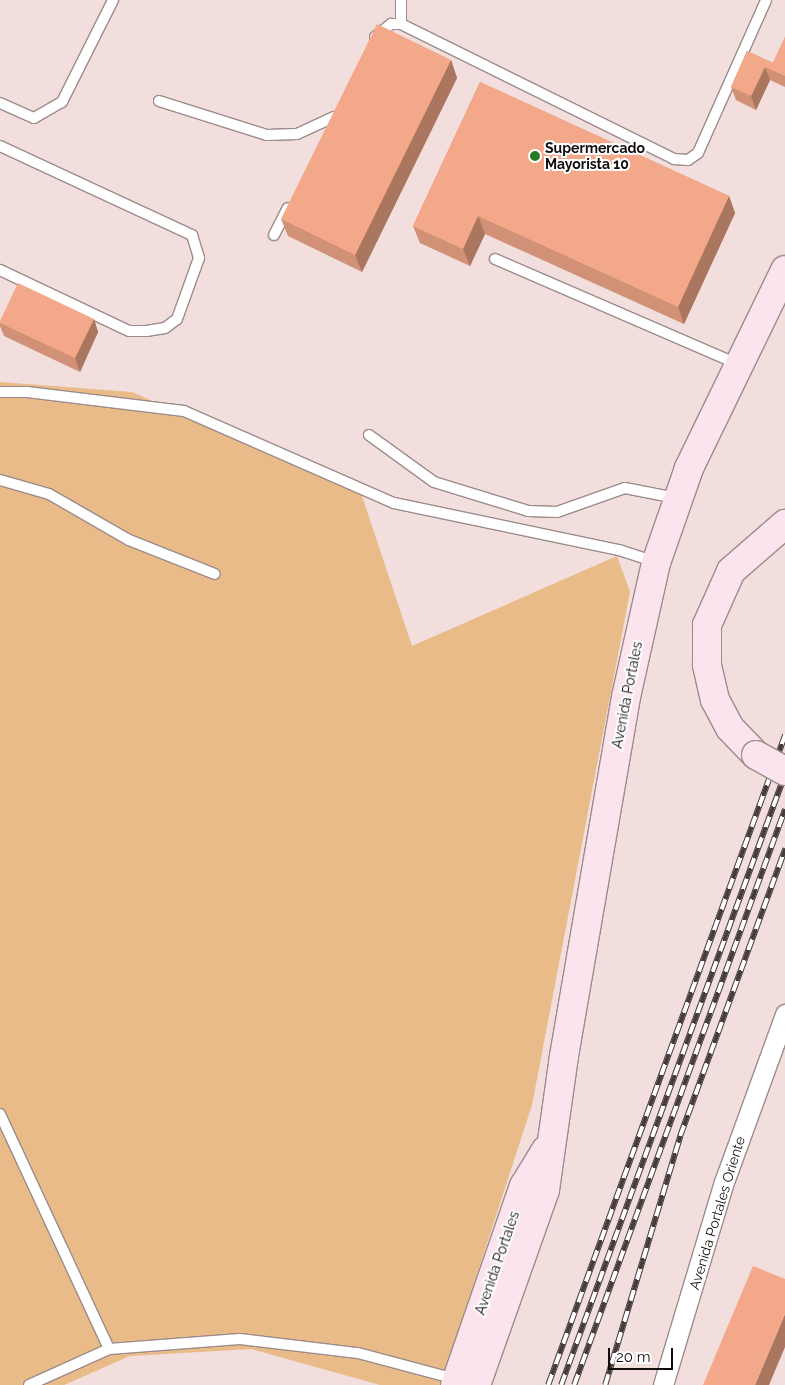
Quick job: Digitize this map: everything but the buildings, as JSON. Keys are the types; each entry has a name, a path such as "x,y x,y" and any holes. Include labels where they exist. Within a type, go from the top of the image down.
{"main road":[{"name":"Avenida Portales","path":"462,1383 524,1186 549,1145 626,697 656,563 676,498 784,273"},
{"path":"785,524 731,571 708,625 706,665 715,700 730,728 756,755 785,771"}],"street":[{"name":"Avenida Portales Oriente","path":"663,1385 724,1182 785,1014"}],"lane":[{"path":"0,103 34,118 62,102 113,0"},
{"path":"401,0 401,24"},
{"path":"370,48 378,31 401,24 674,159 688,160 698,152 766,0"},
{"path":"159,101 267,135 298,134 336,113 325,134"},
{"path":"0,146 192,235 199,258 177,319 165,328 146,331 129,330 0,270"},
{"path":"274,235 295,193"},
{"path":"495,259 739,364"},
{"path":"0,392 27,392 184,411 394,503 619,550 656,563"},
{"path":"369,436 434,482 528,511 557,512 625,488 676,498"},
{"path":"0,480 49,494 129,540 215,574"},
{"path":"0,1114 109,1350"},
{"path":"29,1385 109,1350 240,1339 358,1353 462,1383"}],"shaded area":[{"path":"0,382 132,392 361,493 412,646 617,556 630,592 532,1105 441,1385 380,1385 251,1349 130,1356 64,1385 0,1385"}],"railway":[{"path":"548,1385 785,735"},
{"path":"561,1385 785,774"},
{"path":"574,1385 785,809"},
{"path":"605,1385 680,1136 785,849"}],"place":[{"name":"Supermercado Mayorista 10","path":"535,156"}]}
